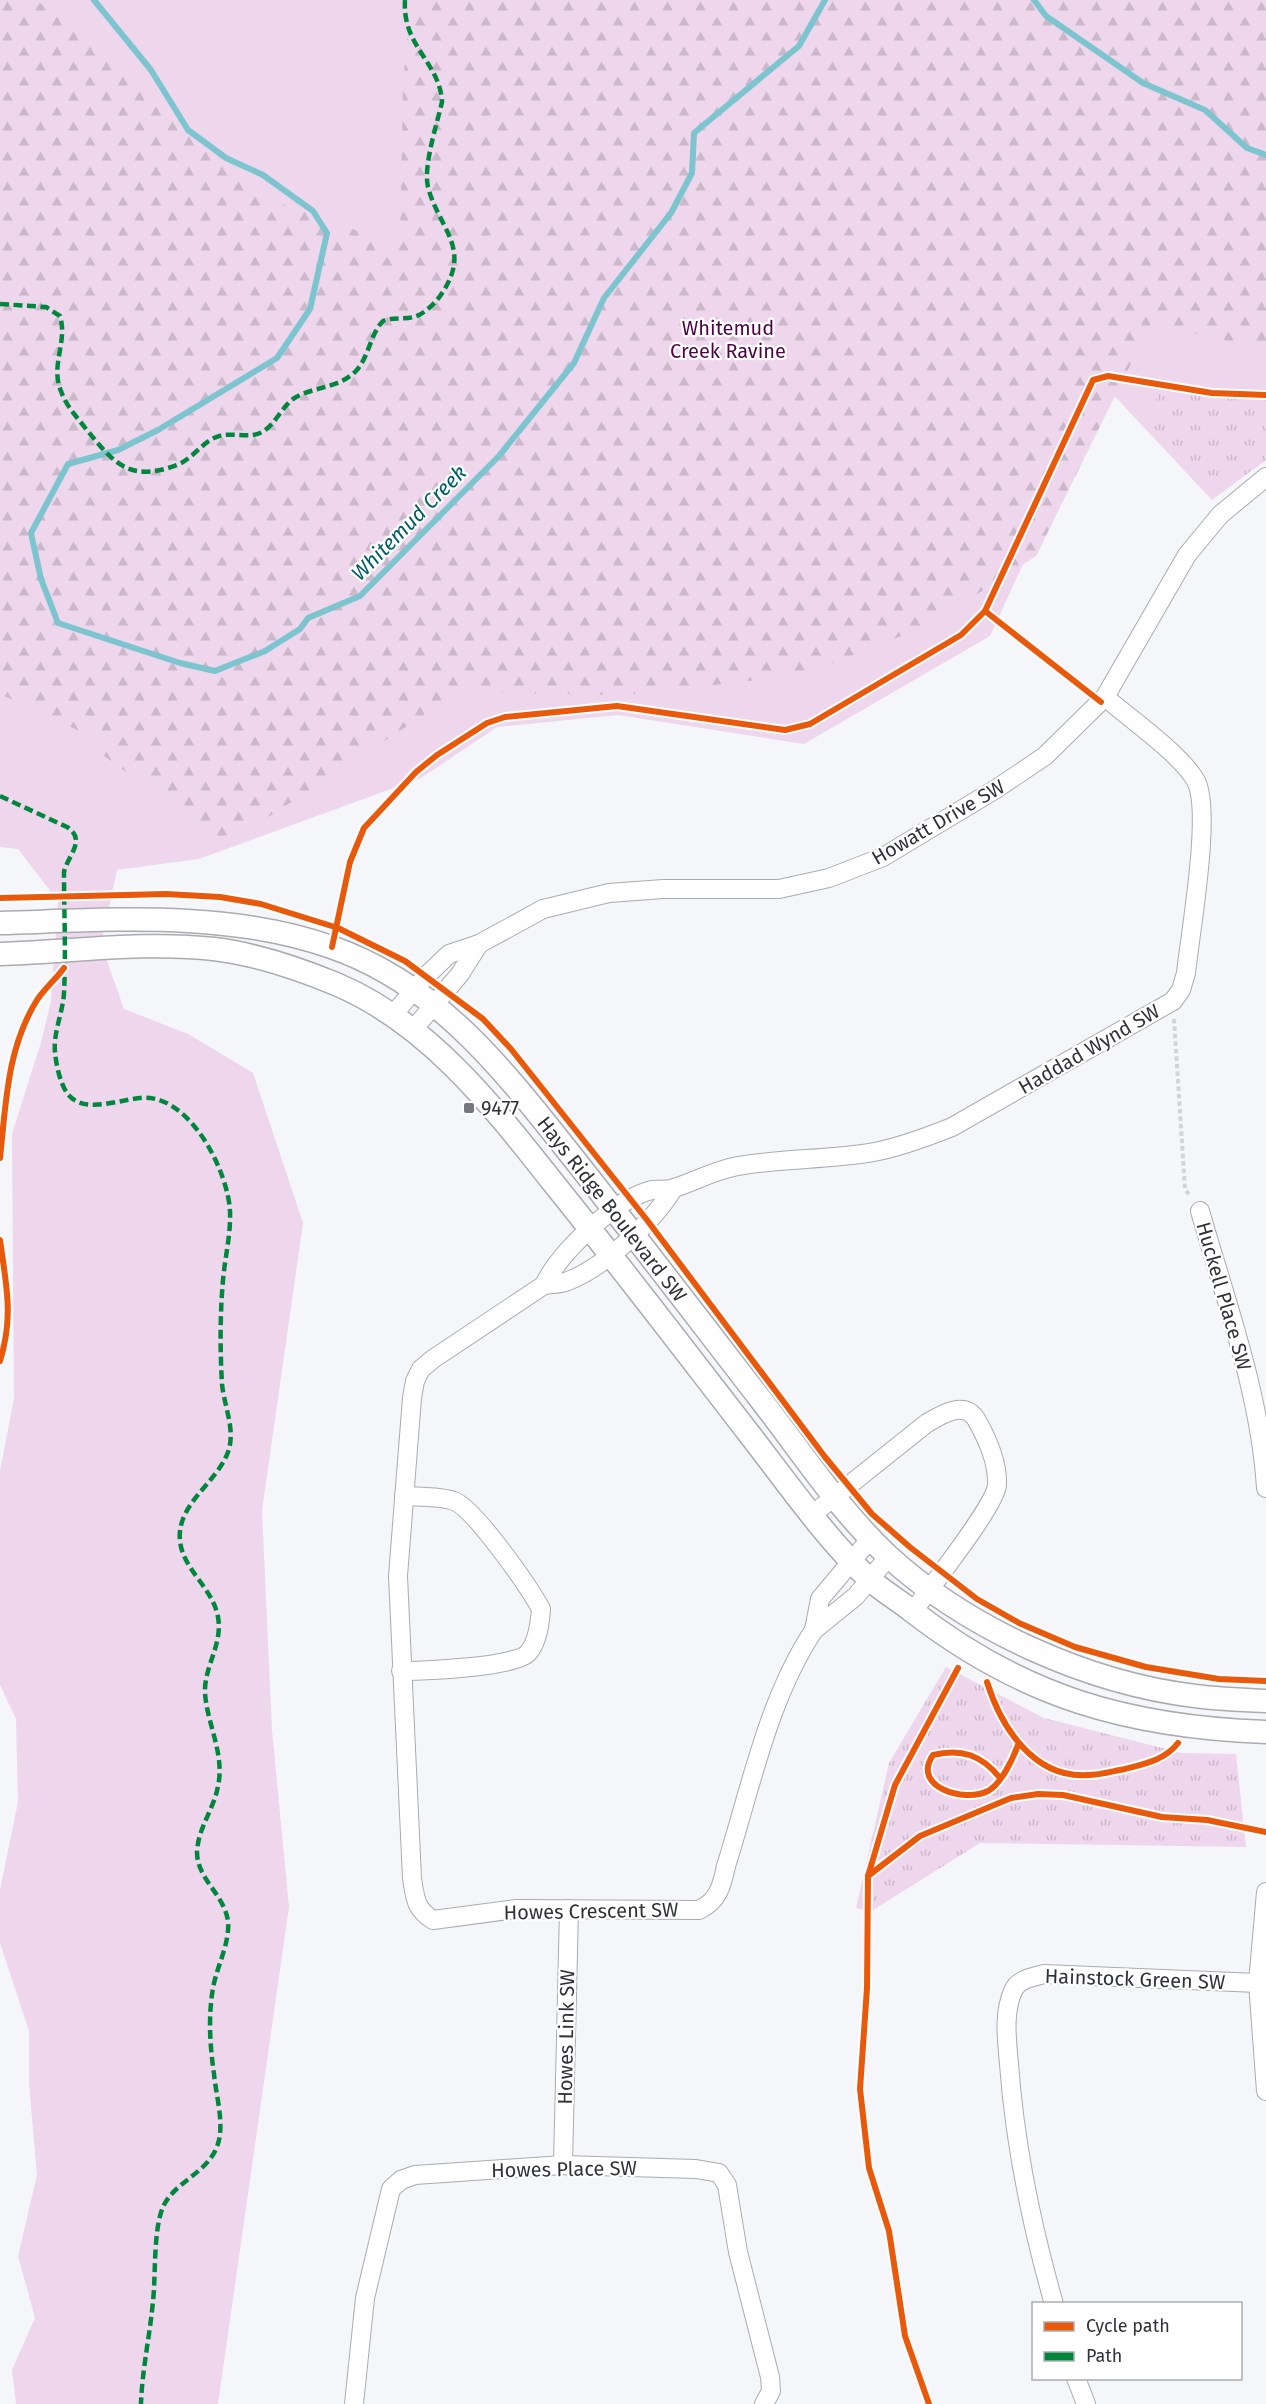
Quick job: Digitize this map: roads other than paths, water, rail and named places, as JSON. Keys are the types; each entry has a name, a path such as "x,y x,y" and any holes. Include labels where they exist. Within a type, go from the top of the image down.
{"street":[{"name":"Howatt Drive SW","path":"392,1016 413,990 449,954 479,944 536,912 589,896 638,890 779,889 856,869 883,857 1022,772 1067,737 1105,697 1129,660 1173,575 1192,548 1220,515 1266,477"},
{"name":"Haddad Wynd SW","path":"615,1210 651,1191 674,1189 710,1173 739,1166 876,1152 952,1127 1173,1001 1181,990 1186,973 1203,821 1200,795 1196,782 1182,763 1105,697"},
{"name":"Hays Ridge Boulevard SW","path":"0,922 162,921 244,926 332,947 371,965 413,990 477,1041 500,1067 615,1210 836,1497 889,1556 981,1622 1063,1662 1193,1696 1266,1701"},
{"name":"Howatt Drive SW","path":"412,1031 460,974 479,944"},
{"name":"Hays Ridge Boulevard SW","path":"0,954 165,947 213,949 258,957 300,970 339,985 392,1016 451,1062 477,1089 591,1229 813,1514 850,1560 871,1580 976,1655 1040,1689 1127,1717 1161,1724 1204,1730 1266,1732"},
{"name":"Haddad Wynd SW","path":"544,1285 566,1282 592,1269 663,1206 674,1189"},
{"name":"Howes Crescent SW","path":"615,1210 591,1229 553,1266 544,1285 421,1369 415,1381 398,1576 412,1878 415,1901 421,1913 433,1920 516,1910 699,1910 710,1905 722,1885 726,1866 784,1685 797,1656 814,1630"},
{"name":"Huckell Place SW","path":"1200,1211 1244,1362 1260,1434 1266,1488"},
{"path":"813,1514 927,1423 947,1411 964,1410 974,1416 995,1465 997,1486 990,1507 913,1612"},
{"path":"401,1671 464,1667 522,1658 530,1651 535,1639 541,1609 518,1573 467,1510 455,1502 404,1496"},
{"path":"814,1630 820,1599 850,1560 871,1538"},
{"path":"814,1630 838,1614 871,1580 889,1556"},
{"path":"1266,1892 1258,1983 1266,2091"},
{"name":"Howes Link SW","path":"563,2165 569,1909"},
{"name":"Hainstock Green SW","path":"1053,2302 1025,2190 1012,2112 1006,2022 1014,1989 1027,1978 1044,1974 1258,1983"},
{"name":"Howes Place SW","path":"354,2404 365,2298 391,2189 401,2180 415,2175 563,2165 696,2169 719,2173 727,2185 738,2252 770,2377 771,2391 764,2404"},
{"path":"1076,2380 1086,2404"}],"waterway":[{"name":"Whitemud Creek","path":"94,0 151,70 188,130 226,158 263,175 313,211 327,233 310,309 277,358 158,430 118,450 68,464 31,533 41,579 58,623 180,663 215,671 265,651 300,629 308,618 360,596 499,456 574,363 604,298 671,213 692,173 694,133 799,46 825,0"},
{"name":"Whitemud Creek","path":"1034,0 1046,16 1143,83 1205,110 1247,148 1266,155"}],"place":[{"name":"9477","path":"469,1108"}],"park label":[{"name":"Whitemud Creek Ravine","path":"728,340"}]}
